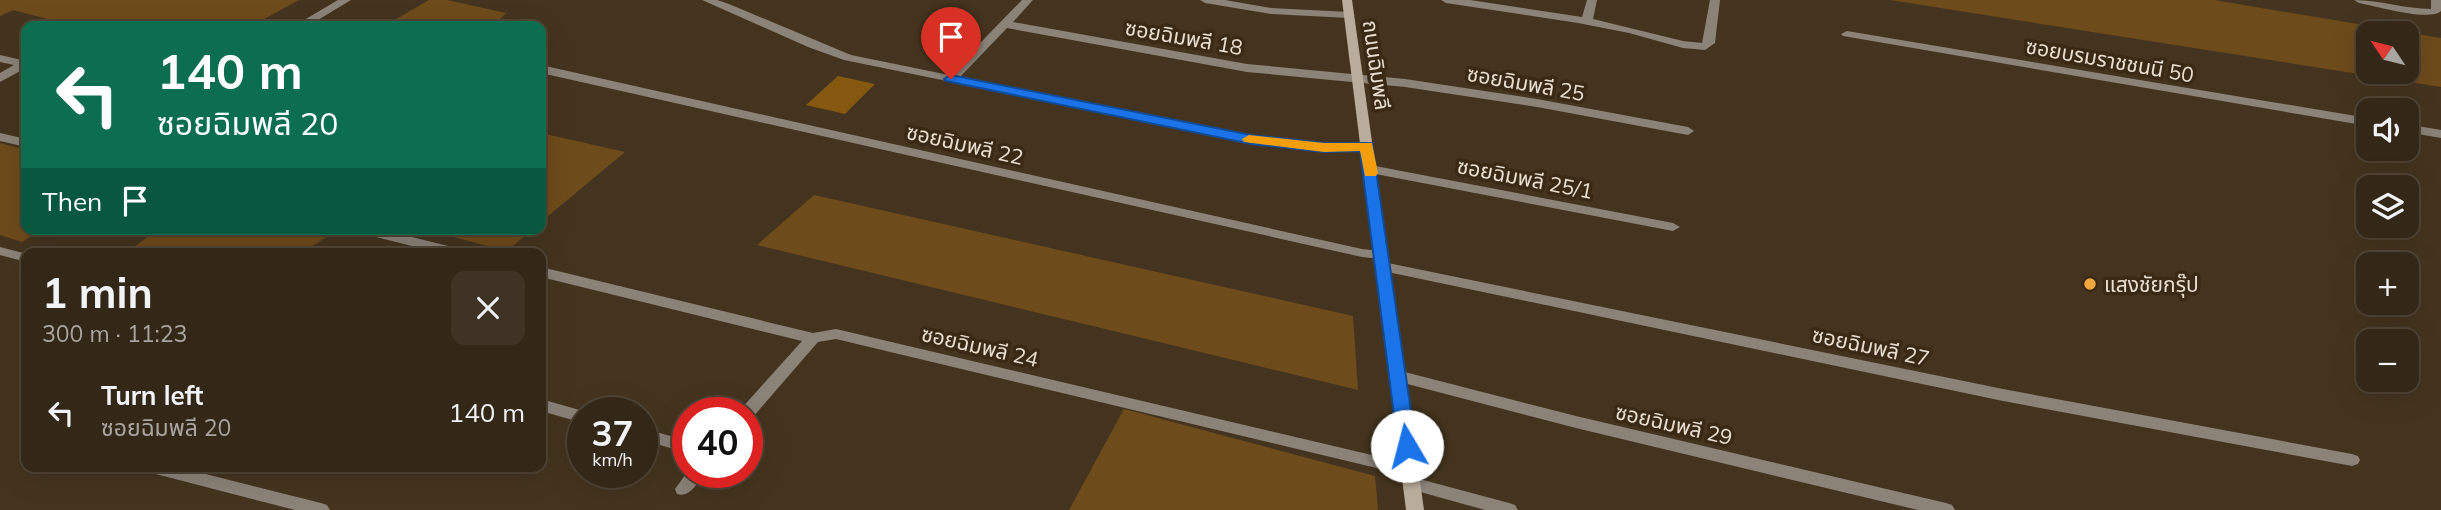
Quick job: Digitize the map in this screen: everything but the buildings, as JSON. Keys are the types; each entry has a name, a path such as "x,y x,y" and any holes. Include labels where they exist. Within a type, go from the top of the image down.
{"street":[{"path":"309,21 346,0"},
{"path":"707,0 738,11 815,48 848,58 1251,139 1324,147 1367,146"},
{"path":"951,79 1028,0"},
{"path":"1205,0 1271,11 1348,7"},
{"path":"1446,0 1587,22 1634,31 1676,44 1705,47 1709,43 1714,0"},
{"path":"1587,22 1592,0"},
{"path":"2359,0 2423,12 2435,12 2438,7 2436,0"},
{"name":"ถนนฉิมพลี","path":"1348,7 1415,510"},
{"name":"ซอยฉิมพลี 18","path":"1005,24 1247,68 1358,78"},
{"name":"ซอยบรมราชชนนี 50","path":"1847,34 2356,120"},
{"path":"0,58 21,63"},
{"path":"0,78 21,67"},
{"name":"ซอยฉิมพลี 22","path":"546,70 1362,253 1382,261"},
{"name":"ซอยฉิมพลี 25","path":"1358,78 1537,103 1688,131"},
{"path":"2419,130 2441,134"},
{"path":"0,136 21,142"},
{"name":"ซอยฉิมพลี 25/1","path":"1370,170 1673,227"},
{"path":"385,235 439,248"},
{"path":"0,251 21,257"},
{"name":"ซอยฉิมพลี 27","path":"1382,261 2035,402 2352,460"},
{"name":"ซอยฉิมพลี 24","path":"546,273 813,338 836,334 1411,476 1509,510"},
{"path":"761,397 813,338"},
{"name":"ซอยฉิมพลี 29","path":"1398,376 1576,422 1943,509"},
{"path":"546,406 567,412"},
{"path":"172,472 321,510"}],"shaded area":[{"path":"0,0 299,0 260,21 55,21 13,10 0,16"},
{"path":"429,0 447,0 506,13 499,21 393,21"},
{"path":"1890,0 2214,0 2356,24 2356,74"},
{"path":"2419,34 2441,38 2441,87 2419,84"},
{"path":"546,134 625,152 546,218"},
{"path":"0,143 21,149 21,235 33,235 22,242 0,235"},
{"path":"814,195 1353,316 1358,390 757,245"},
{"path":"150,235 329,235 310,248 133,248"},
{"path":"446,235 526,235 511,248 496,248"},
{"path":"1124,409 1375,476 1378,510 1069,510"}],"slow traffic":[{"path":"1249,139 1289,145 1367,146 1371,173"}],"place":[{"name":"แสงชัยกรุ๊ป","path":"2090,284"}],"route":[{"path":"951,79 1251,139 1289,145 1367,146 1407,446"}]}
